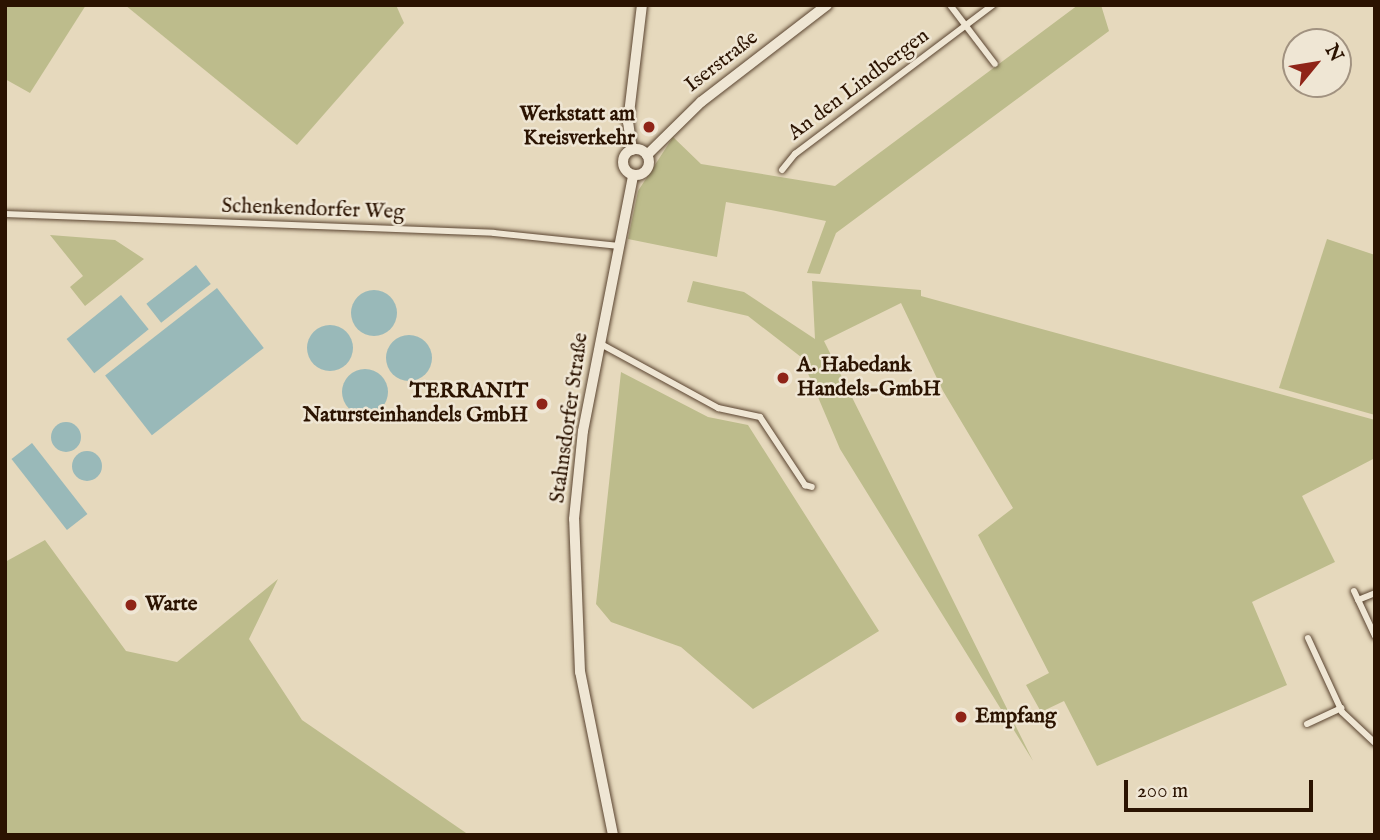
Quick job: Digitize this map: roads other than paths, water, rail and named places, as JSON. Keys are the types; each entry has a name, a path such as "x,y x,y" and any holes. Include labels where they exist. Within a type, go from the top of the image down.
{"street":[{"path":"632,150 647,155 646,170 633,175 624,164 632,150 628,122 642,5"},
{"name":"Iserstraße","path":"647,155 701,102 827,5"},
{"path":"950,5 995,64"},
{"name":"An den Lindbergen","path":"782,170 993,5"},
{"name":"Stahnsdorfer Straße","path":"613,835 586,722 574,603 578,473 599,343 633,175"},
{"name":"Schenkendorfer Weg","path":"5,214 504,233 619,246"},
{"path":"599,343 718,408 760,417 805,485 812,486"},
{"path":"1354,591 1375,636"},
{"path":"1359,600 1375,593"},
{"path":"1308,638 1340,708 1375,743"},
{"path":"1307,724 1340,708"}],"water":[{"path":"196,265 211,284 161,323 146,304"},
{"path":"217,288 264,348 152,435 105,375"},
{"path":"374,290 391,296 397,313 391,330 374,336 357,330 351,313 357,296"},
{"path":"121,295 149,329 94,373 67,339"},
{"path":"330,325 347,331 353,348 347,365 330,371 313,365 307,348 313,331"},
{"path":"409,335 426,341 432,358 426,375 409,381 392,375 386,358 392,341"},
{"path":"365,369 382,375 388,392 382,409 365,415 348,409 342,392 348,375"},
{"path":"66,422 77,426 81,437 77,448 66,452 55,448 51,437 55,426"},
{"path":"32,443 87,514 67,530 12,459"},
{"path":"87,451 98,455 102,466 98,477 87,481 76,477 72,466 76,455"}],"place":[{"name":"Werkstatt am Kreisverkehr","path":"649,127"},
{"name":"A. Habedank Handels-GmbH","path":"783,378"},
{"name":"TERRANIT Natursteinhandels GmbH","path":"542,404"},
{"name":"Warte","path":"131,605"},
{"name":"Empfang","path":"961,717"}]}
